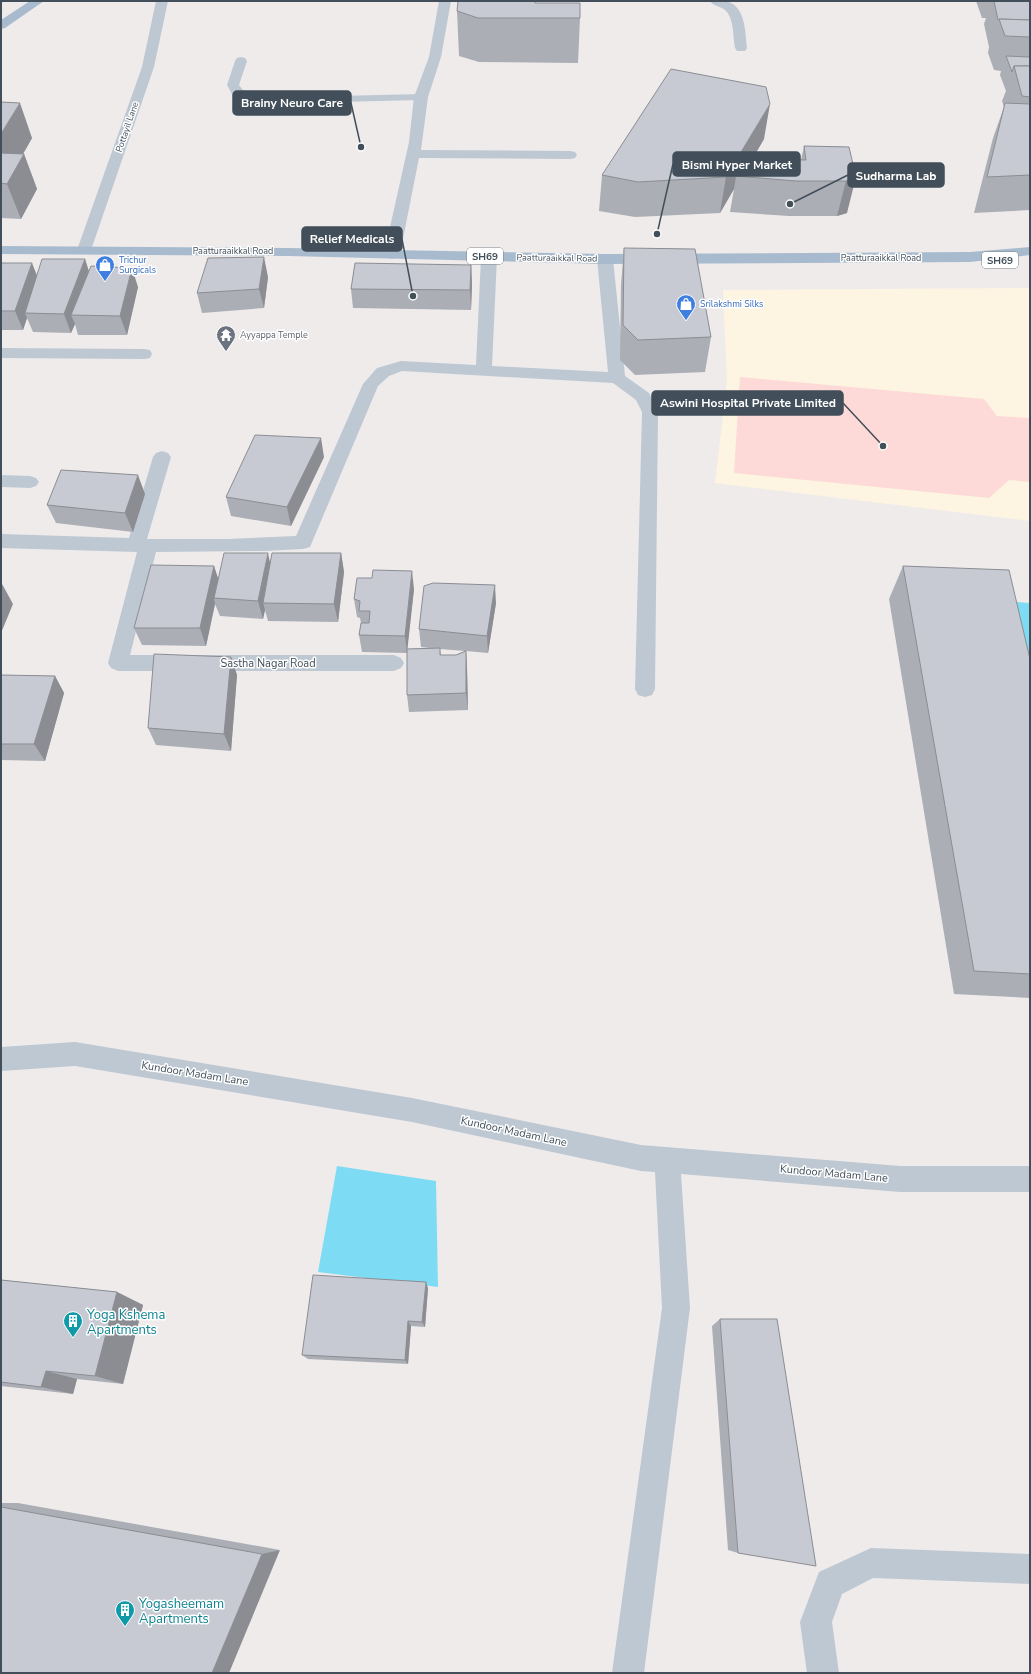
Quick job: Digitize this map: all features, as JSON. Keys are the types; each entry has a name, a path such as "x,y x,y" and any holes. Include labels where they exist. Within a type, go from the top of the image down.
{"main road":[{"path":"1,25 38,1"},
{"name":"Paatturaaikkal Road","path":"1,250 392,254 605,259 970,257"},
{"name":"SH69","path":"970,257 1030,251"},
{"name":"SH69","path":"970,257 1030,263"}],"street":[{"name":"Pottayil Lane","path":"84,250 148,67 162,1"},
{"path":"392,254 413,154 421,97 435,57 445,1"},
{"path":"716,1 731,8 737,19 741,48"},
{"path":"241,61 233,84 238,92 251,96"},
{"path":"413,154 570,156"},
{"path":"484,371 490,257"},
{"path":"605,259 617,378"},
{"path":"1,353 144,354"},
{"path":"1,541 142,546 273,544 303,542 372,384 383,372 400,366 617,378 643,397 650,412 645,689"},
{"path":"142,546 162,456"},
{"path":"1,481 30,482"},
{"name":"Sastha Nagar Road","path":"142,546 118,663 394,663"},
{"name":"Kundoor Madam Lane","path":"1,1059 75,1054 219,1076 412,1110 641,1158 900,1179 1030,1179"},
{"path":"628,1673 676,1308 667,1159"},
{"path":"823,1673 816,1622 830,1583 871,1563 1030,1569"}],"lane":[{"path":"251,96 336,99 421,97"}],"shaded area":[{"path":"1030,288 1030,521 715,483 727,382 723,290"},
{"path":"740,377 984,399 997,416 1030,418 1030,482 1009,480 989,498 734,473"}],"water":[{"path":"1016,602 1030,603 1030,661"},
{"path":"337,1166 436,1181 438,1287 318,1272"}],"building":[{"path":"458,1 535,1 535,3 580,3 580,18 478,18 457,11"},
{"path":"994,1 1030,1 1030,20 998,20"},
{"path":"999,19 1030,20 1030,37 1005,36"},
{"path":"1006,56 1030,57 1030,66 1014,66 1012,72"},
{"path":"1014,66 1030,66 1030,97 1022,96"},
{"path":"671,69 766,87 770,104 726,177 638,182 602,175"},
{"path":"1,102 20,103 1,134"},
{"path":"1005,103 1030,104 1030,175 987,177"},
{"path":"804,146 849,147 856,177 846,181 796,181 736,176 749,159 806,160"},
{"path":"1,153 24,154 7,184 1,183"},
{"path":"624,248 695,249 711,337 638,340 623,325"},
{"path":"264,257 259,289 197,293 208,258"},
{"path":"42,259 85,259 64,314 25,313"},
{"path":"1,263 32,263 15,311 1,311"},
{"path":"355,263 471,265 470,290 351,289"},
{"path":"91,266 132,268 120,316 71,315"},
{"path":"255,435 321,438 287,507 226,497"},
{"path":"61,470 138,475 125,513 47,505"},
{"path":"224,553 268,553 258,601 214,598"},
{"path":"272,553 341,553 334,604 263,603"},
{"path":"151,565 214,566 200,628 134,628"},
{"path":"903,566 1009,570 1030,659 1030,974 974,971"},
{"path":"373,570 412,571 405,636 359,635 361,623 369,623 370,611 359,611 360,601 354,599 357,578 372,578"},
{"path":"433,583 495,585 487,636 419,629 424,586"},
{"path":"440,648 440,655 456,655 466,651 466,693 407,695 407,649"},
{"path":"154,654 231,657 224,734 148,728"},
{"path":"1,675 55,676 34,744 1,744"},
{"path":"313,1275 426,1282 422,1322 408,1321 405,1360 302,1355"},
{"name":"Yoga Kshema Apartments","path":"1,1280 117,1292 95,1376 46,1371 41,1387 1,1382"},
{"path":"720,1319 777,1319 816,1566 738,1553"},
{"name":"Yogasheemam Apartments","path":"1,1507 262,1554 212,1673 1,1673"}],"place":[{"name":"Brainy Neuro Care","path":"361,147"},
{"name":"Sudharma Lab","path":"790,204"},
{"name":"Bismi Hyper Market","path":"657,234"},
{"name":"Trichur Surgicals","path":"105,282"},
{"name":"Relief Medicals","path":"413,296"},
{"name":"Srilakshmi Silks","path":"686,321"},
{"name":"Ayyappa Temple","path":"226,352"},
{"name":"Aswini Hospital Private Limited","path":"883,446"},
{"name":"Yoga Kshema Apartments","path":"73,1338"},
{"name":"Yogasheemam Apartments","path":"125,1627"}]}
